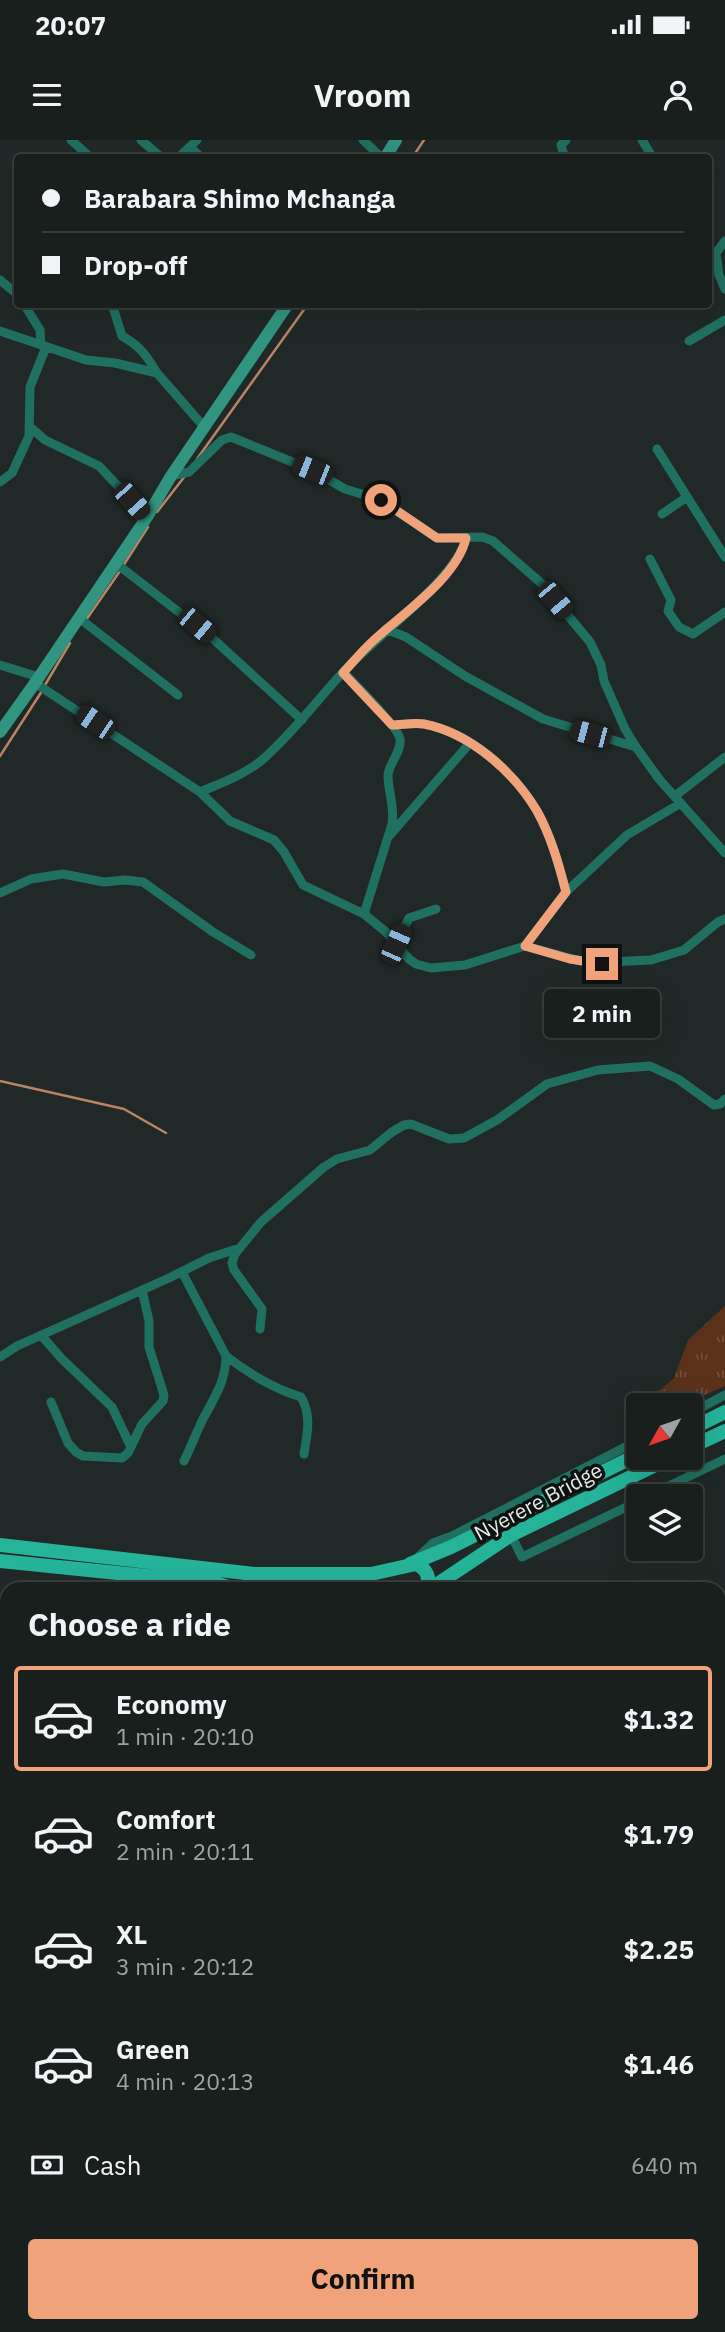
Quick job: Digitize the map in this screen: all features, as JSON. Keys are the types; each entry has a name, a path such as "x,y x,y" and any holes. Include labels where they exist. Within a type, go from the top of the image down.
{"main road":[{"path":"704,1422 725,1412"},
{"path":"704,1441 725,1431"},
{"name":"Nyerere Bridge","path":"0,1545 232,1572 371,1574 411,1564 451,1547 626,1460"},
{"name":"Nyerere Bridge","path":"439,1582 511,1535 645,1470"},
{"path":"0,1561 205,1582"},
{"path":"411,1564 421,1566 425,1570 429,1582"},
{"path":"299,1582 314,1575"}],"street":[{"path":"71,140 87,154"},
{"path":"141,140 157,154"},
{"path":"363,140 379,154"},
{"path":"716,253 725,241"},
{"path":"712,247 725,289"},
{"path":"0,280 14,292"},
{"path":"0,482 12,473 29,436 30,387 44,346 40,330 26,308"},
{"path":"113,308 122,336 136,343 145,352 157,373 205,428"},
{"path":"0,732 285,308"},
{"path":"688,341 725,320"},
{"path":"0,331 86,360 115,363 157,373"},
{"path":"30,427 45,440 99,466 147,517"},
{"path":"171,476 189,472 222,440 232,437 312,470 345,489 381,500 437,538 482,537 493,541 541,583 590,642 601,666 604,681 636,747 659,779 725,853"},
{"path":"657,449 725,557"},
{"path":"662,514 687,497"},
{"path":"200,792 260,761 386,629 444,577 458,559 466,538"},
{"path":"650,559 671,600 668,611 679,627 694,634 725,612"},
{"path":"114,566 121,568 184,614 302,720"},
{"path":"79,618 178,695"},
{"path":"386,629 406,637 465,676 543,719 636,747"},
{"path":"0,665 37,680 200,792 230,821 274,840 303,885 364,914 416,964 431,968 465,965 525,946 588,963 651,960 684,950 725,919"},
{"path":"343,673 400,737 388,772 394,810 389,836 364,914"},
{"path":"392,725 422,724 454,734 491,757 516,783 537,811 556,857 566,892"},
{"path":"389,836 469,744"},
{"path":"525,946 566,892 627,835 678,800 725,757"},
{"path":"0,893 31,879 63,874 104,882 143,882 213,932 251,955"},
{"path":"396,944 409,918 436,909"},
{"path":"260,1329 262,1309 242,1283 232,1263 240,1248 261,1222 324,1167 337,1159 370,1150 404,1125 411,1124 449,1139 464,1138 497,1120 547,1084 598,1070 650,1066 714,1105 725,1099"},
{"path":"0,1357 16,1346 209,1258 240,1248"},
{"path":"182,1272 226,1356 256,1378 281,1391 301,1397 306,1405 309,1426 304,1454"},
{"path":"51,1402 68,1443 83,1456 122,1458 131,1447 142,1424 163,1401 164,1395 149,1347 149,1321 142,1290"},
{"path":"41,1335 61,1358 113,1407 131,1447"},
{"path":"184,1461 202,1420 219,1392 226,1370 226,1356"},
{"path":"704,1406 725,1395"},
{"path":"411,1564 433,1544 626,1447"},
{"path":"673,1484 725,1459"},
{"path":"511,1535 522,1557 626,1507"}],"green space":[{"path":"725,1306 725,1386 704,1395 704,1393 657,1393 674,1378 688,1340"}],"waterway":[{"path":"415,154 424,140"},
{"path":"197,459 305,308"},
{"path":"157,512 185,476"},
{"path":"123,566 148,527"},
{"path":"86,620 120,571"},
{"path":"45,685 70,643"},
{"path":"0,756 42,691"},
{"path":"0,1081 124,1109 166,1133"}],"route":[{"path":"381,500 437,538 466,538 458,559 444,577 371,643 343,673 392,725 422,724 454,734 491,757 516,783 537,811 556,857 566,892 525,946 570,959 602,964"}]}
